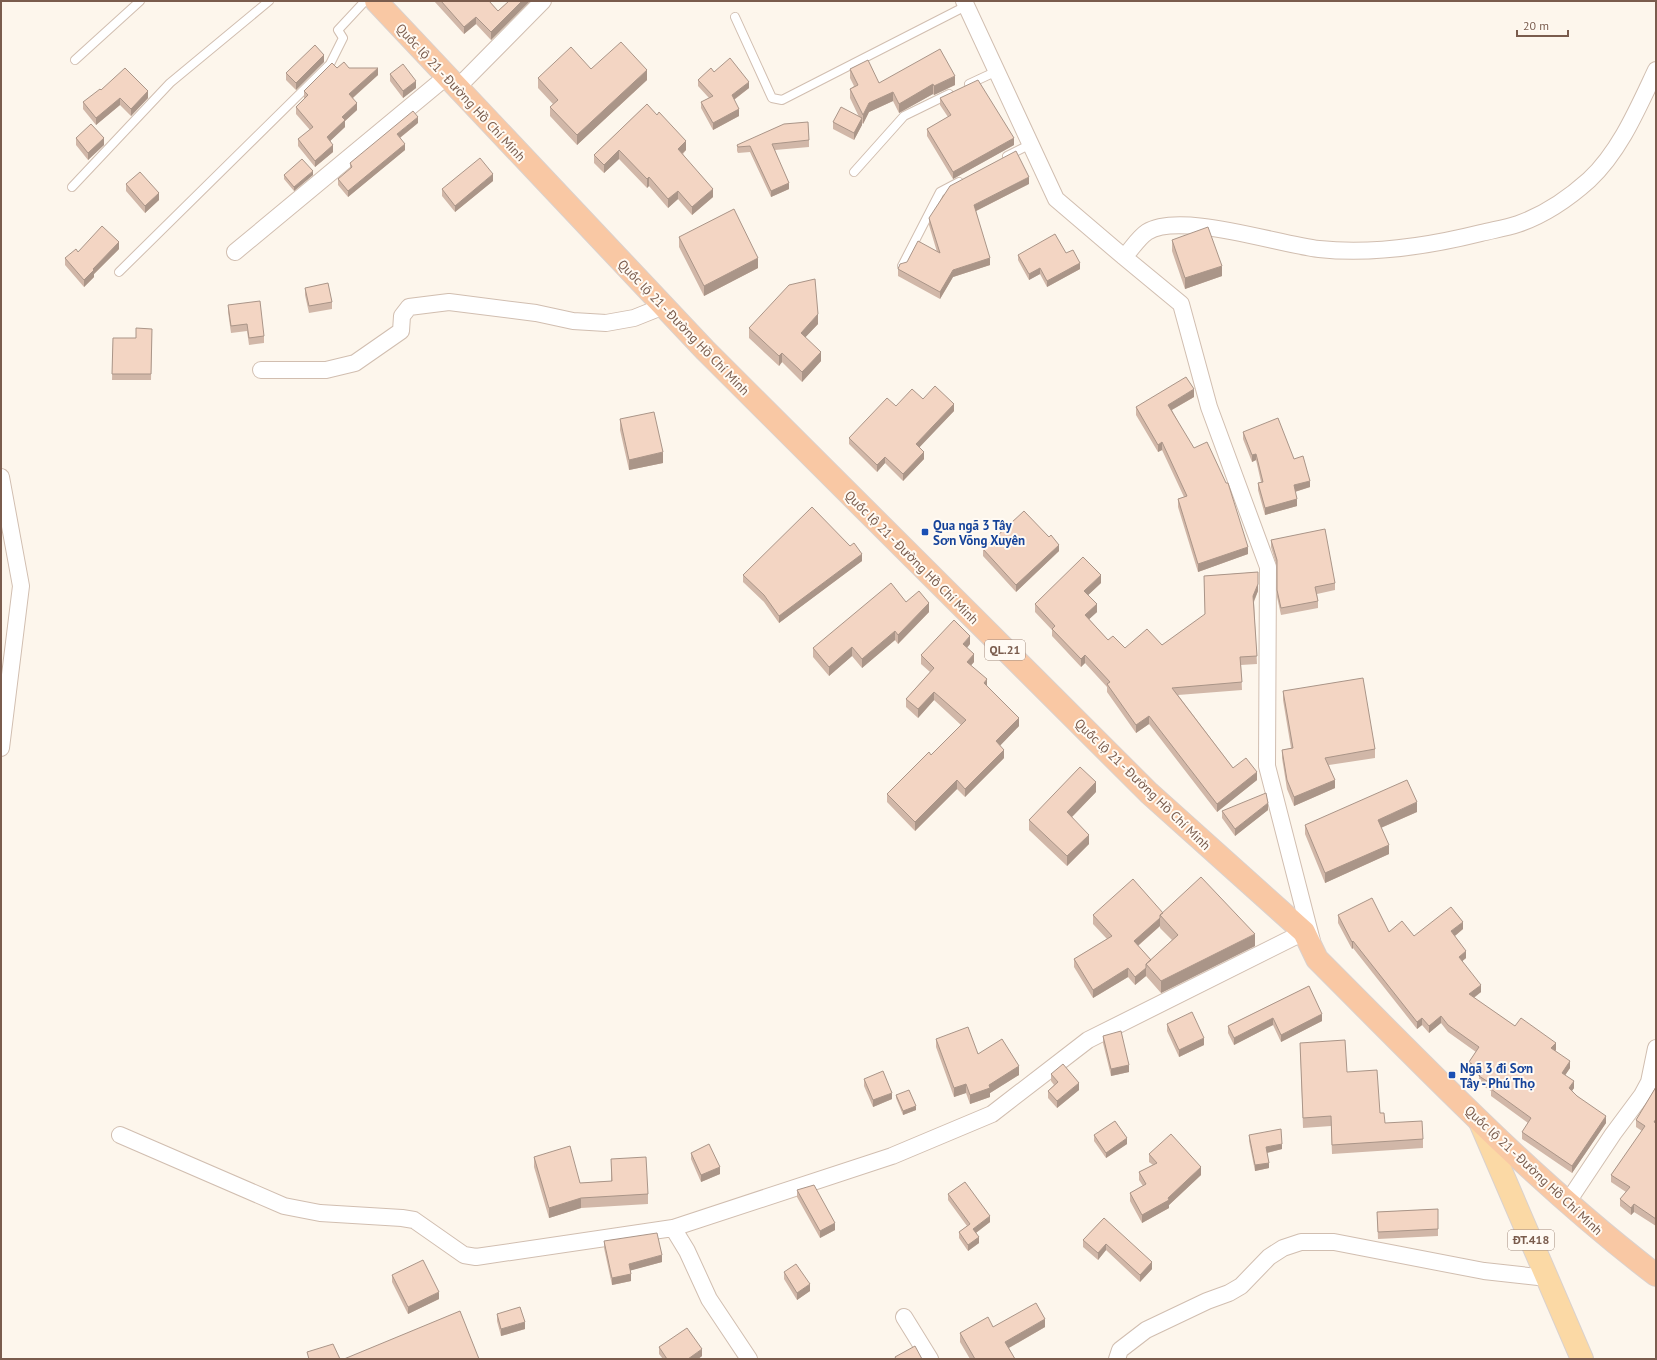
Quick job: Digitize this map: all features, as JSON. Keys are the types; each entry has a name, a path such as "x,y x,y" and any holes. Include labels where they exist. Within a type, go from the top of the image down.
{"highway":[{"name":"Quốc lộ 21 - Đường Hồ Chí Minh","path":"376,1 722,367 1149,793 1304,932 1317,959 1480,1122 1567,1203 1604,1235 1656,1275"}],"main road":[{"name":"ĐT.418","path":"1480,1122 1582,1359"}],"street":[{"path":"234,252 452,83 543,1"},
{"path":"965,3 1056,199 1124,258 1181,304 1209,407 1268,567 1268,766 1317,959"},
{"path":"1124,258 1147,232 1171,225 1196,225 1320,249 1354,250 1398,249 1444,242 1519,224 1563,202 1590,179 1614,150 1636,112 1656,70"},
{"path":"261,370 326,370 355,363 401,331 402,316 409,307 449,302 536,313 573,321 606,324 634,318 664,306"},
{"path":"1,477 21,586 1,748"},
{"path":"120,1135 284,1206 320,1213 414,1220 464,1255 476,1257 673,1228 892,1156 992,1114 1088,1040 1304,932"},
{"path":"1567,1203 1612,1134 1642,1095 1649,1082 1656,1048"},
{"path":"673,1228 687,1251 709,1299 750,1359"},
{"path":"1117,1359 1120,1350 1146,1330 1207,1301 1229,1293 1240,1286 1269,1257 1283,1248 1301,1242 1334,1242 1484,1271 1547,1278"},
{"path":"904,1317 930,1359"}],"lane":[{"path":"74,60 140,1"},
{"path":"72,187 170,83 269,1"},
{"path":"119,272 330,64 343,38 338,30 365,1"},
{"path":"735,17 772,98 782,100 965,3"},
{"path":"854,172 904,116 997,71"},
{"path":"1003,158 1031,144"},
{"path":"902,266 940,192 968,177"}],"building":[{"path":"441,1 489,1 498,11 509,1 522,1 491,32 476,17 464,27"},
{"path":"621,42 647,70 577,135 550,107 558,100 538,78 571,47 591,69"},
{"path":"315,45 324,55 296,83 286,73"},
{"path":"940,49 955,76 934,86 933,84 899,104 893,92 869,103 863,115 850,89 858,85 850,69 868,60 879,83"},
{"path":"730,58 749,82 732,95 739,109 713,123 701,102 713,96 698,80 711,68 714,72"},
{"path":"344,62 349,68 378,68 349,94 357,103 342,117 345,120 327,137 333,145 315,161 298,139 313,127 296,107 308,95 304,91 332,63 337,68"},
{"path":"403,64 416,81 403,91 390,74"},
{"path":"125,68 148,91 131,109 120,98 96,118 83,102 100,89 101,90"},
{"path":"978,80 1014,138 953,172 927,129 951,115 940,98"},
{"path":"647,104 657,115 659,112 686,141 678,149 713,189 692,207 678,191 668,199 649,177 647,179 619,150 604,165 594,155"},
{"path":"841,107 862,118 854,133 833,122"},
{"path":"413,111 418,117 397,134 405,144 348,191 338,179 352,167 350,163"},
{"path":"808,122 809,140 772,144 789,183 771,191 750,146 738,147 737,145 784,124"},
{"path":"91,124 104,138 88,153 76,138"},
{"path":"1016,151 1029,177 974,205 990,258 953,270 940,292 898,269 900,264 907,262 918,241 940,253 929,218 950,186"},
{"path":"480,158 493,174 455,206 442,189"},
{"path":"302,159 313,171 294,187 284,175"},
{"path":"140,172 159,193 145,206 126,184"},
{"path":"734,209 758,258 704,286 679,237"},
{"path":"102,226 119,242 84,280 65,258 76,249 78,252"},
{"path":"1208,227 1222,266 1185,278 1172,240"},
{"path":"1055,234 1066,253 1073,250 1080,263 1047,281 1040,268 1029,274 1018,255"},
{"path":"815,279 818,314 801,333 821,352 802,372 782,353 779,356 749,328 789,285"},
{"path":"328,283 332,302 309,306 305,288"},
{"path":"260,301 264,336 249,338 247,324 231,326 228,305"},
{"path":"136,328 152,329 151,374 112,374 113,338 136,338"},
{"path":"1186,377 1194,389 1168,405 1194,448 1207,442 1226,483 1228,483 1248,547 1198,564 1178,499 1187,496 1162,442 1158,445 1136,407"},
{"path":"935,386 954,404 916,444 924,452 903,474 885,457 877,465 849,438 887,398 896,406 912,389 923,399"},
{"path":"654,412 663,452 629,460 620,419"},
{"path":"1278,418 1294,459 1303,456 1310,481 1294,485 1297,499 1265,508 1258,483 1263,482 1256,454 1252,455 1243,432"},
{"path":"812,507 850,546 854,543 862,554 779,616 764,595 743,575"},
{"path":"1024,511 1049,537 1051,535 1059,545 1016,585 983,549"},
{"path":"1325,529 1335,583 1315,587 1318,601 1281,608 1277,590 1277,560 1271,540"},
{"path":"1083,557 1101,575 1084,591 1097,604 1085,615 1108,640 1113,636 1125,648 1147,629 1162,645 1205,614 1204,576 1258,572 1258,584 1253,596 1257,656 1240,657 1242,682 1172,688 1233,768 1246,758 1257,772 1217,804 1149,716 1136,725 1107,684 1110,682 1085,655 1081,659 1052,629 1055,626 1035,604"},
{"path":"891,583 906,602 919,591 929,603 898,635 895,631 862,659 852,647 829,667 813,648"},
{"path":"954,620 970,636 963,644 974,654 967,662 987,679 984,683 1019,718 996,741 1004,750 965,789 957,780 915,822 887,794 929,752 931,755 966,720 934,692 918,709 906,699 934,668 921,655"},
{"path":"1363,678 1375,749 1325,758 1335,780 1294,797 1287,780 1282,750 1293,748 1283,691"},
{"path":"1080,767 1096,782 1067,812 1089,835 1067,856 1029,820"},
{"path":"1407,780 1417,802 1378,820 1389,845 1325,873 1305,825"},
{"path":"1266,793 1268,803 1235,829 1222,811"},
{"path":"1201,877 1255,934 1161,981 1146,964 1178,935 1160,915"},
{"path":"1133,879 1163,913 1160,915 1160,918 1134,941 1151,960 1146,964 1146,968 1135,977 1128,968 1093,990 1074,959 1112,936 1093,915"},
{"path":"1372,898 1389,932 1402,921 1414,936 1451,907 1463,922 1451,931 1466,951 1459,957 1481,985 1469,994 1515,1026 1521,1018 1556,1043 1551,1048 1570,1061 1562,1073 1574,1081 1569,1088 1577,1096 1606,1116 1572,1166 1522,1132 1531,1118 1491,1089 1493,1085 1479,1076 1483,1072 1469,1062 1479,1047 1448,1025 1441,1016 1429,1026 1422,1018 1417,1022 1353,941 1352,942 1338,915"},
{"path":"1309,986 1322,1014 1281,1035 1273,1018 1234,1038 1228,1026"},
{"path":"1192,1012 1204,1038 1179,1050 1167,1024"},
{"path":"968,1027 978,1054 1002,1039 1019,1066 989,1085 990,1088 970,1095 966,1084 954,1088 936,1039"},
{"path":"1121,1031 1129,1065 1111,1069 1103,1036"},
{"path":"1345,1040 1347,1072 1377,1070 1380,1113 1384,1113 1385,1123 1422,1121 1423,1139 1332,1145 1331,1116 1303,1118 1300,1043"},
{"path":"1063,1064 1079,1083 1057,1101 1048,1091 1058,1082 1051,1074"},
{"path":"883,1071 892,1093 873,1100 864,1079"},
{"path":"1656,1087 1656,1119 1654,1122 1656,1123 1656,1219 1634,1204 1631,1208 1620,1199 1630,1187 1611,1175 1645,1126 1636,1120"},
{"path":"909,1090 916,1106 903,1111 896,1095"},
{"path":"1115,1121 1127,1138 1106,1153 1094,1135"},
{"path":"1281,1129 1282,1144 1266,1147 1269,1163 1255,1165 1249,1135"},
{"path":"1171,1134 1201,1167 1168,1198 1169,1200 1142,1215 1130,1193 1146,1184 1139,1172 1157,1163 1149,1154"},
{"path":"709,1144 720,1167 701,1175 691,1153"},
{"path":"570,1146 580,1183 612,1181 611,1159 646,1157 648,1194 581,1198 549,1208 534,1157"},
{"path":"965,1182 990,1216 973,1229 979,1237 968,1245 959,1232 970,1224 948,1194"},
{"path":"814,1185 835,1223 820,1231 797,1190"},
{"path":"1438,1209 1438,1229 1378,1232 1377,1212"},
{"path":"1104,1218 1152,1262 1140,1275 1106,1244 1098,1253 1083,1240"},
{"path":"657,1233 662,1255 629,1264 631,1274 612,1278 604,1241"},
{"path":"423,1260 439,1292 408,1307 392,1275"},
{"path":"796,1264 810,1284 797,1293 784,1272"},
{"path":"1036,1303 1045,1319 1005,1342 1015,1359 975,1359 960,1333 988,1317 993,1327"},
{"path":"520,1307 525,1322 501,1329 497,1314"},
{"path":"460,1311 479,1359 344,1359"},
{"path":"687,1328 702,1349 688,1359 667,1359 659,1347"},
{"path":"333,1344 340,1359 309,1359 307,1352"},
{"path":"915,1346 922,1359 896,1359 895,1357"}],"place":[{"name":"Qua ngã 3 Tây Sơn Võng Xuyên","path":"925,532"},
{"name":"Ngã 3 đi Sơn Tây - Phú Thọ","path":"1452,1075"}]}
